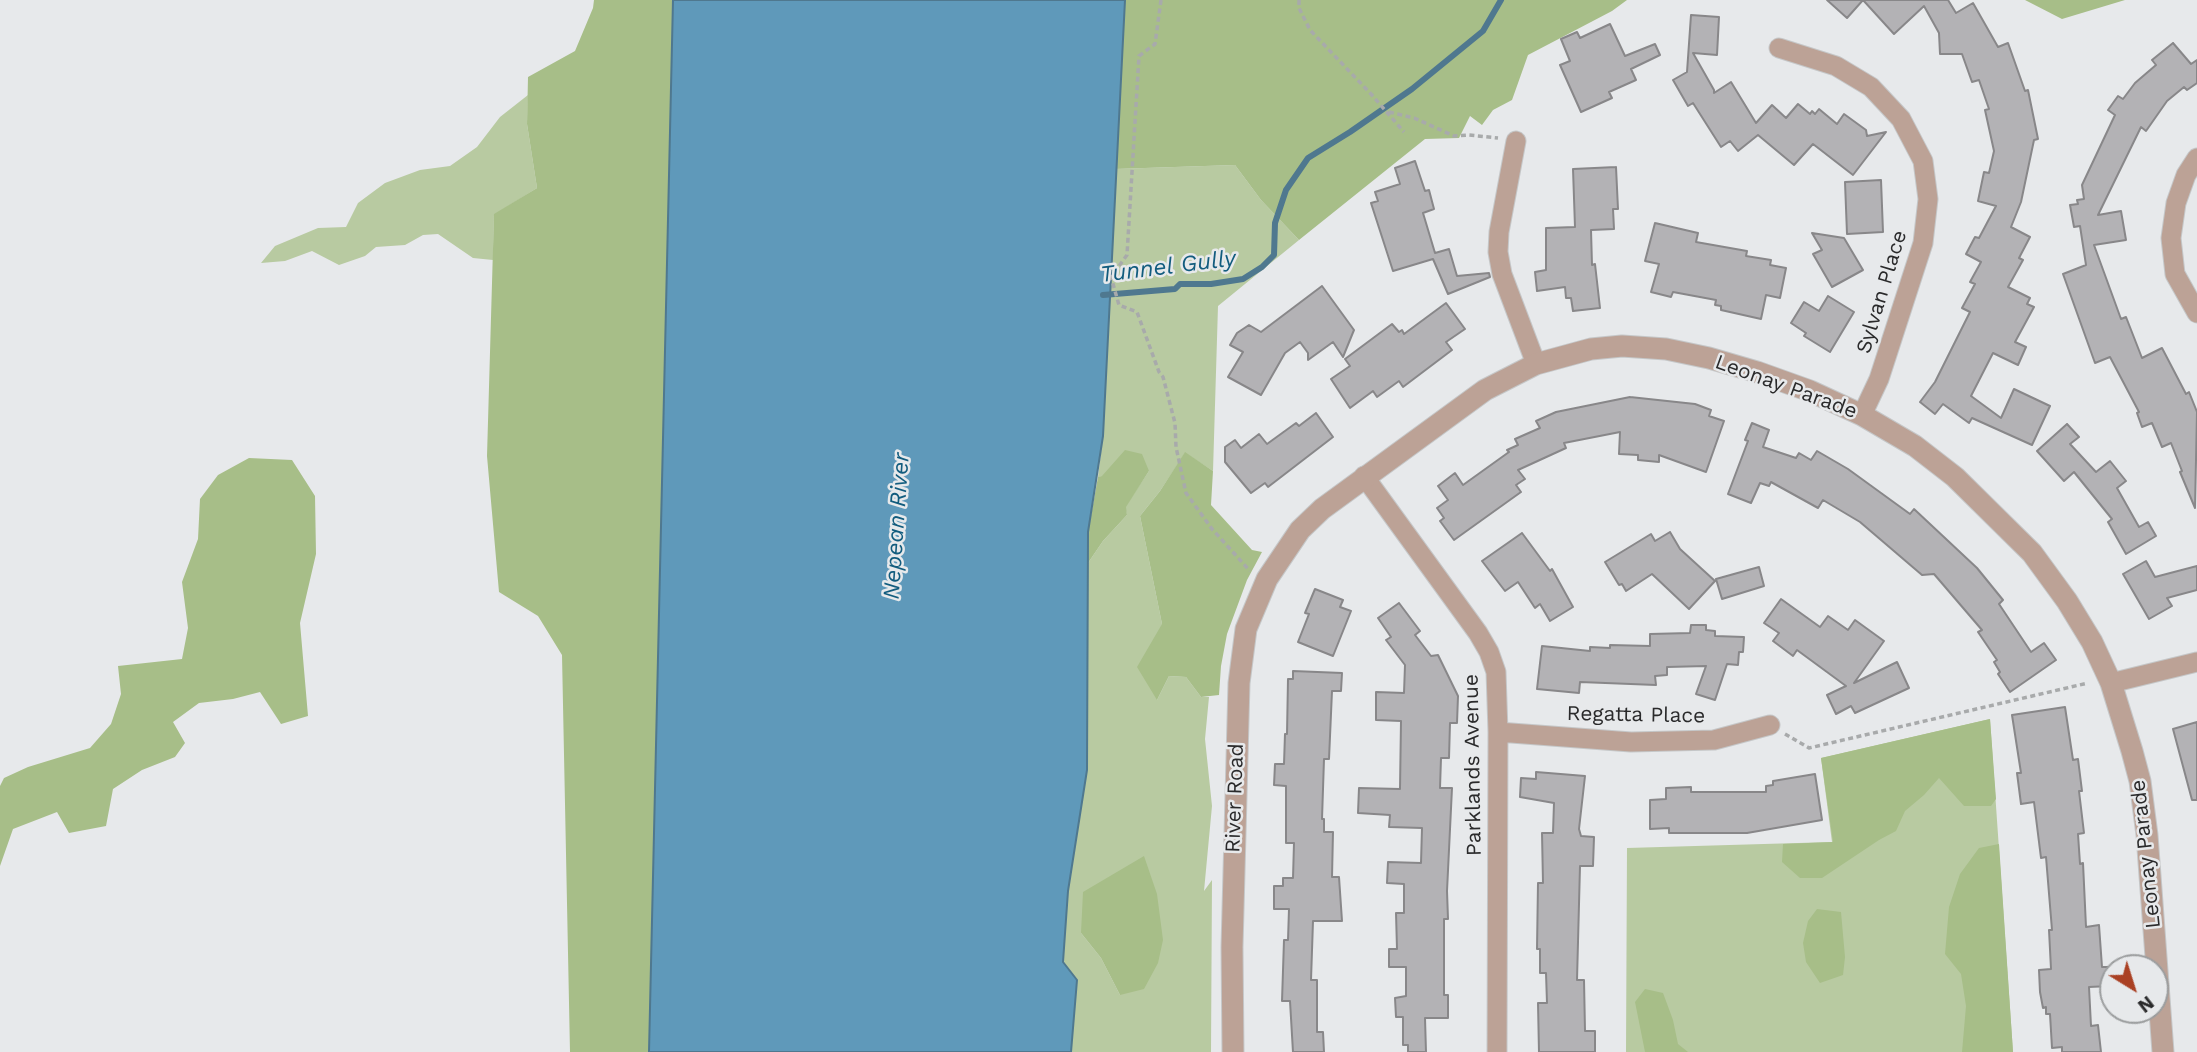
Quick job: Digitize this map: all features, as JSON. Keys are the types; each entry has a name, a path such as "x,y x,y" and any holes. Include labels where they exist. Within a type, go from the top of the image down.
{"street":[{"name":"Sylvan Place","path":"1779,48 1836,65 1871,87 1901,119 1923,161 1928,199 1923,243 1879,379 1862,415"},
{"path":"1516,141 1499,232 1498,252 1502,274 1536,364"},
{"path":"2197,158 2186,175 2176,203 2171,239 2175,274 2197,313"},
{"name":"Leonay Parade","path":"1283,553 1300,530 1322,509 1485,390 1536,364 1598,348 1631,346 1666,349 1757,372 1810,391 1862,415 1915,446 1955,477 2032,553 2092,642 2111,683 2132,751 2144,809 2163,1052"},
{"name":"Parklands Avenue","path":"1364,476 1484,643 1496,672 1497,1052"},
{"name":"River Road","path":"1233,1052 1232,920 1239,683 1250,616 1283,553"},
{"path":"2111,683 2197,662"},
{"name":"Regatta Place","path":"1498,732 1631,742 1714,740 1770,725"}],"path":[{"path":"1161,0 1155,44 1139,56 1128,255 1111,277 1119,305 1137,312 1163,377 1175,423 1176,447 1186,492 1212,529 1251,572"},
{"path":"1298,0 1298,8 1310,30 1404,132"},
{"path":"1387,111 1415,118 1454,136 1469,135 1516,141"},
{"path":"1770,725 1809,748 2086,683 2111,683"}],"green space":[{"path":"594,0 673,0 649,1052 570,1052 562,655 538,616 499,592 487,456 494,214 537,188 527,124 528,77 575,51"},
{"path":"1125,0 1627,0 1612,11 1528,55 1512,100 1493,110 1482,125 1470,116 1459,138 1425,139 1299,240 1261,200 1235,165 1115,169"},
{"path":"2025,0 2125,0 2062,19"},
{"path":"528,95 527,124 537,188 494,215 493,260 473,258 438,234 423,235 405,245 376,247 365,256 339,265 312,251 285,261 261,263 275,246 318,228 346,227 358,203 385,183 420,170 450,166 477,147 500,117"},
{"path":"1235,165 1261,200 1299,240 1218,306 1213,471 1185,453 1140,516 1162,624 1157,700 1169,676 1186,677 1201,697 1209,697 1205,739 1212,806 1204,891 1212,880 1211,1052 1071,1052 1077,980 1063,963 1068,891 1087,770 1088,563 1103,541 1127,515 1125,507 1149,471 1098,477 1103,436 1115,169","holes":["1144,857 1120,995 1101,958 1081,933 1120,872"]},
{"path":"1125,450 1142,454 1149,471 1126,507 1127,515 1103,541 1088,563 1088,532 1098,477 1102,476"},
{"path":"1185,452 1213,471 1211,505 1252,550 1262,552 1247,580 1227,634 1219,695 1201,697 1186,677 1169,676 1157,700 1137,667 1162,624 1140,516"},
{"path":"249,458 292,460 315,496 316,554 300,623 308,716 281,724 260,692 199,703 173,722 185,743 175,757 142,770 113,789 106,826 69,833 57,812 13,829 0,866 0,786 4,778 28,767 90,748 111,724 121,694 118,666 182,659 188,628 182,582 198,539 200,499 218,475"},
{"path":"1990,719 2013,1052 1626,1052 1627,848 1832,842 1821,758"},
{"path":"1990,719 1996,799 1991,806 1964,806 1939,778 1905,811 1896,831 1822,878 1800,878 1782,862 1783,844 1833,842 1821,758"},
{"path":"1999,844 2013,1052 1962,1052 1966,1006 1961,974 1945,954 1949,907 1960,874 1979,848"},
{"path":"1144,856 1157,894 1163,940 1158,963 1144,989 1120,995 1101,958 1081,933 1083,892"},
{"path":"1817,909 1841,912 1845,957 1843,975 1820,983 1806,962 1803,943 1808,921"},
{"path":"1645,989 1663,993 1678,1044 1688,1052 1645,1052 1635,1002"}],"water":[{"name":"Nepean River","path":"673,0 1125,0 1103,436 1088,532 1087,770 1068,891 1063,962 1077,980 1071,1052 649,1052"}],"building":[{"path":"1827,0 1863,0 1847,18"},
{"path":"1863,0 1948,0 1956,13 1973,3 1998,47 2008,43 2025,91 2028,90 2038,139 2034,140 2021,202 2011,227 2030,237 2019,258 2023,260 2008,287 2030,298 2027,304 2034,307 2015,342 2026,347 2018,365 1993,353 1971,396 2001,418 2014,389 2050,406 2032,445 1972,418 1969,423 1943,404 1935,414 1920,402 1935,382 1970,312 1962,308 1975,284 1970,282 1981,262 1966,254 1975,237 1979,238 1996,206 1978,201 1984,172 1989,173 1994,151 1985,110 1989,109 1979,80 1972,82 1962,54 1940,54 1939,33 1924,6 1894,34"},
{"path":"1691,15 1719,17 1717,55 1693,53 1714,93 1731,82 1756,123 1772,105 1786,118 1798,104 1810,114 1812,111 1815,114 1819,109 1837,124 1844,114 1866,130 1867,136 1886,132 1853,175 1813,144 1794,165 1758,135 1738,151 1730,141 1721,147 1693,103 1688,106 1673,80 1687,72"},
{"path":"1610,24 1625,56 1655,44 1660,55 1631,69 1636,80 1609,92 1612,98 1581,112 1560,65 1570,61 1561,39 1577,32 1580,38"},
{"path":"2173,43 2191,64 2197,60 2197,83 2187,90 2184,87 2167,101 2146,131 2141,127 2098,215 2121,211 2126,240 2094,245 2121,319 2126,317 2142,358 2162,348 2186,394 2189,392 2197,412 2195,508 2171,443 2162,447 2152,423 2142,427 2137,413 2139,412 2110,357 2095,363 2063,274 2086,265 2080,226 2074,227 2070,205 2078,204 2077,200 2084,199 2082,185 2115,115 2108,110 2118,96 2123,99 2135,83 2156,65 2152,60"},
{"path":"1415,161 1425,191 1429,190 1434,209 1423,213 1435,253 1449,249 1457,276 1489,273 1490,277 1448,294 1433,259 1393,271 1371,203 1378,201 1375,192 1400,184 1395,168"},
{"path":"1616,167 1618,209 1613,209 1614,229 1591,230 1592,265 1595,264 1600,308 1573,311 1571,298 1566,298 1565,287 1537,291 1535,272 1546,270 1546,228 1575,227 1573,169"},
{"path":"1881,180 1883,232 1847,234 1845,182"},
{"path":"1655,223 1698,233 1696,242 1747,251 1746,256 1771,260 1770,265 1786,268 1780,298 1766,295 1761,319 1721,310 1721,306 1715,305 1716,300 1673,292 1671,297 1651,292 1659,264 1645,261"},
{"path":"1812,233 1844,238 1863,270 1832,287 1813,254 1822,250"},
{"path":"1322,286 1354,330 1343,357 1333,342 1308,360 1308,353 1300,342 1285,353 1261,395 1228,377 1243,352 1230,345 1237,333 1249,325 1261,332"},
{"path":"1828,296 1854,312 1830,352 1804,336 1806,333 1791,323 1804,302 1819,311"},
{"path":"1446,303 1465,329 1446,342 1452,350 1403,387 1399,381 1377,397 1373,391 1350,408 1331,379 1350,366 1345,359 1392,324 1404,334"},
{"path":"1630,397 1695,404 1711,410 1709,416 1724,421 1706,472 1659,455 1659,462 1638,460 1638,455 1619,454 1620,432 1564,443 1566,448 1518,470 1525,479 1516,485 1521,492 1454,540 1440,521 1444,518 1437,508 1448,500 1438,486 1455,473 1463,485 1509,452 1507,450 1518,445 1515,439 1540,428 1536,421 1556,412"},
{"path":"1316,413 1333,437 1268,487 1265,483 1251,493 1225,462 1225,447 1235,440 1241,448 1259,434 1267,444 1296,423 1299,426"},
{"path":"1752,423 1769,430 1763,447 1796,458 1799,453 1811,460 1817,451 1848,469 1910,514 1914,509 1977,568 2003,600 1999,604 2031,652 2044,643 2056,660 2010,692 1998,674 2000,672 1994,662 1997,660 1978,632 1982,630 1934,574 1922,575 1860,522 1823,500 1818,508 1771,482 1769,486 1760,483 1751,503 1728,494"},
{"path":"2067,424 2079,437 2070,444 2096,472 2110,461 2126,481 2117,488 2139,527 2148,522 2156,536 2126,554 2108,522 2112,519 2074,472 2064,481 2037,451"},
{"path":"1670,532 1680,549 1715,581 1689,609 1652,574 1626,591 1622,584 1619,585 1605,562 1651,534 1655,541"},
{"path":"1522,533 1550,571 1552,569 1573,607 1550,621 1540,604 1535,608 1518,582 1505,591 1482,561"},
{"path":"2146,561 2155,577 2197,566 2197,590 2167,598 2172,606 2149,619 2123,574"},
{"path":"1759,567 1764,586 1722,599 1716,579"},
{"path":"1315,589 1343,600 1340,607 1351,611 1333,656 1298,642 1309,614 1305,613"},
{"path":"1781,599 1820,627 1828,616 1848,630 1855,620 1884,641 1854,683 1897,662 1909,688 1855,713 1851,706 1836,714 1827,695 1846,686 1797,650 1793,656 1773,641 1779,633 1764,623"},
{"path":"1399,603 1420,631 1415,635 1431,656 1438,655 1458,696 1457,723 1450,723 1449,758 1441,758 1440,788 1452,788 1448,919 1444,919 1444,995 1448,995 1448,1018 1425,1018 1426,1052 1408,1052 1408,1045 1403,1045 1403,1017 1396,1017 1395,998 1406,996 1406,967 1389,967 1389,949 1397,949 1396,913 1404,913 1404,884 1387,883 1388,862 1421,863 1422,828 1389,827 1390,815 1358,813 1359,788 1400,789 1401,721 1376,720 1376,692 1404,693 1405,665 1386,640 1391,637 1378,618"},
{"path":"1691,625 1706,625 1706,630 1715,631 1715,636 1744,637 1743,652 1739,652 1738,665 1727,664 1715,700 1696,694 1706,666 1667,667 1667,675 1655,676 1656,685 1580,682 1579,693 1537,689 1542,646 1590,651 1590,647 1610,648 1610,645 1650,646 1650,634 1690,633"},
{"path":"1293,671 1342,673 1341,691 1332,691 1329,759 1324,759 1322,819 1324,832 1333,832 1332,877 1339,877 1342,921 1313,921 1311,980 1317,980 1317,1032 1323,1032 1324,1052 1293,1052 1290,1001 1282,1001 1284,940 1288,940 1289,909 1274,909 1274,886 1283,886 1283,878 1293,878 1294,843 1286,843 1286,786 1274,785 1275,764 1284,764 1288,679 1293,679"},
{"path":"2065,707 2073,760 2078,759 2082,791 2079,791 2084,833 2078,834 2080,864 2083,863 2086,927 2099,925 2099,987 2089,987 2091,1026 2098,1025 2101,1052 2062,1052 2062,1047 2052,1048 2050,1014 2046,1014 2046,1007 2043,1008 2039,970 2051,969 2049,930 2052,930 2046,857 2041,858 2034,802 2021,804 2017,773 2021,773 2012,715"},
{"path":"2197,722 2197,800 2192,800 2173,729"},
{"path":"1536,772 1585,776 1579,829 1581,836 1594,837 1593,866 1580,866 1577,980 1584,980 1585,1031 1595,1031 1595,1052 1539,1052 1538,1003 1547,1003 1546,973 1540,973 1540,949 1537,949 1538,883 1543,883 1542,833 1553,833 1554,803 1520,797 1521,778 1536,779"},
{"path":"1815,774 1822,820 1747,833 1669,833 1669,828 1650,829 1650,800 1666,799 1666,788 1691,787 1691,792 1766,792 1766,786 1773,785 1773,781"}],"waterway":[{"name":"Tunnel Gully","path":"1103,295 1175,289 1180,284 1211,284 1243,279 1262,267 1274,255 1275,223 1286,190 1308,158 1412,89 1483,31 1501,0"}]}
